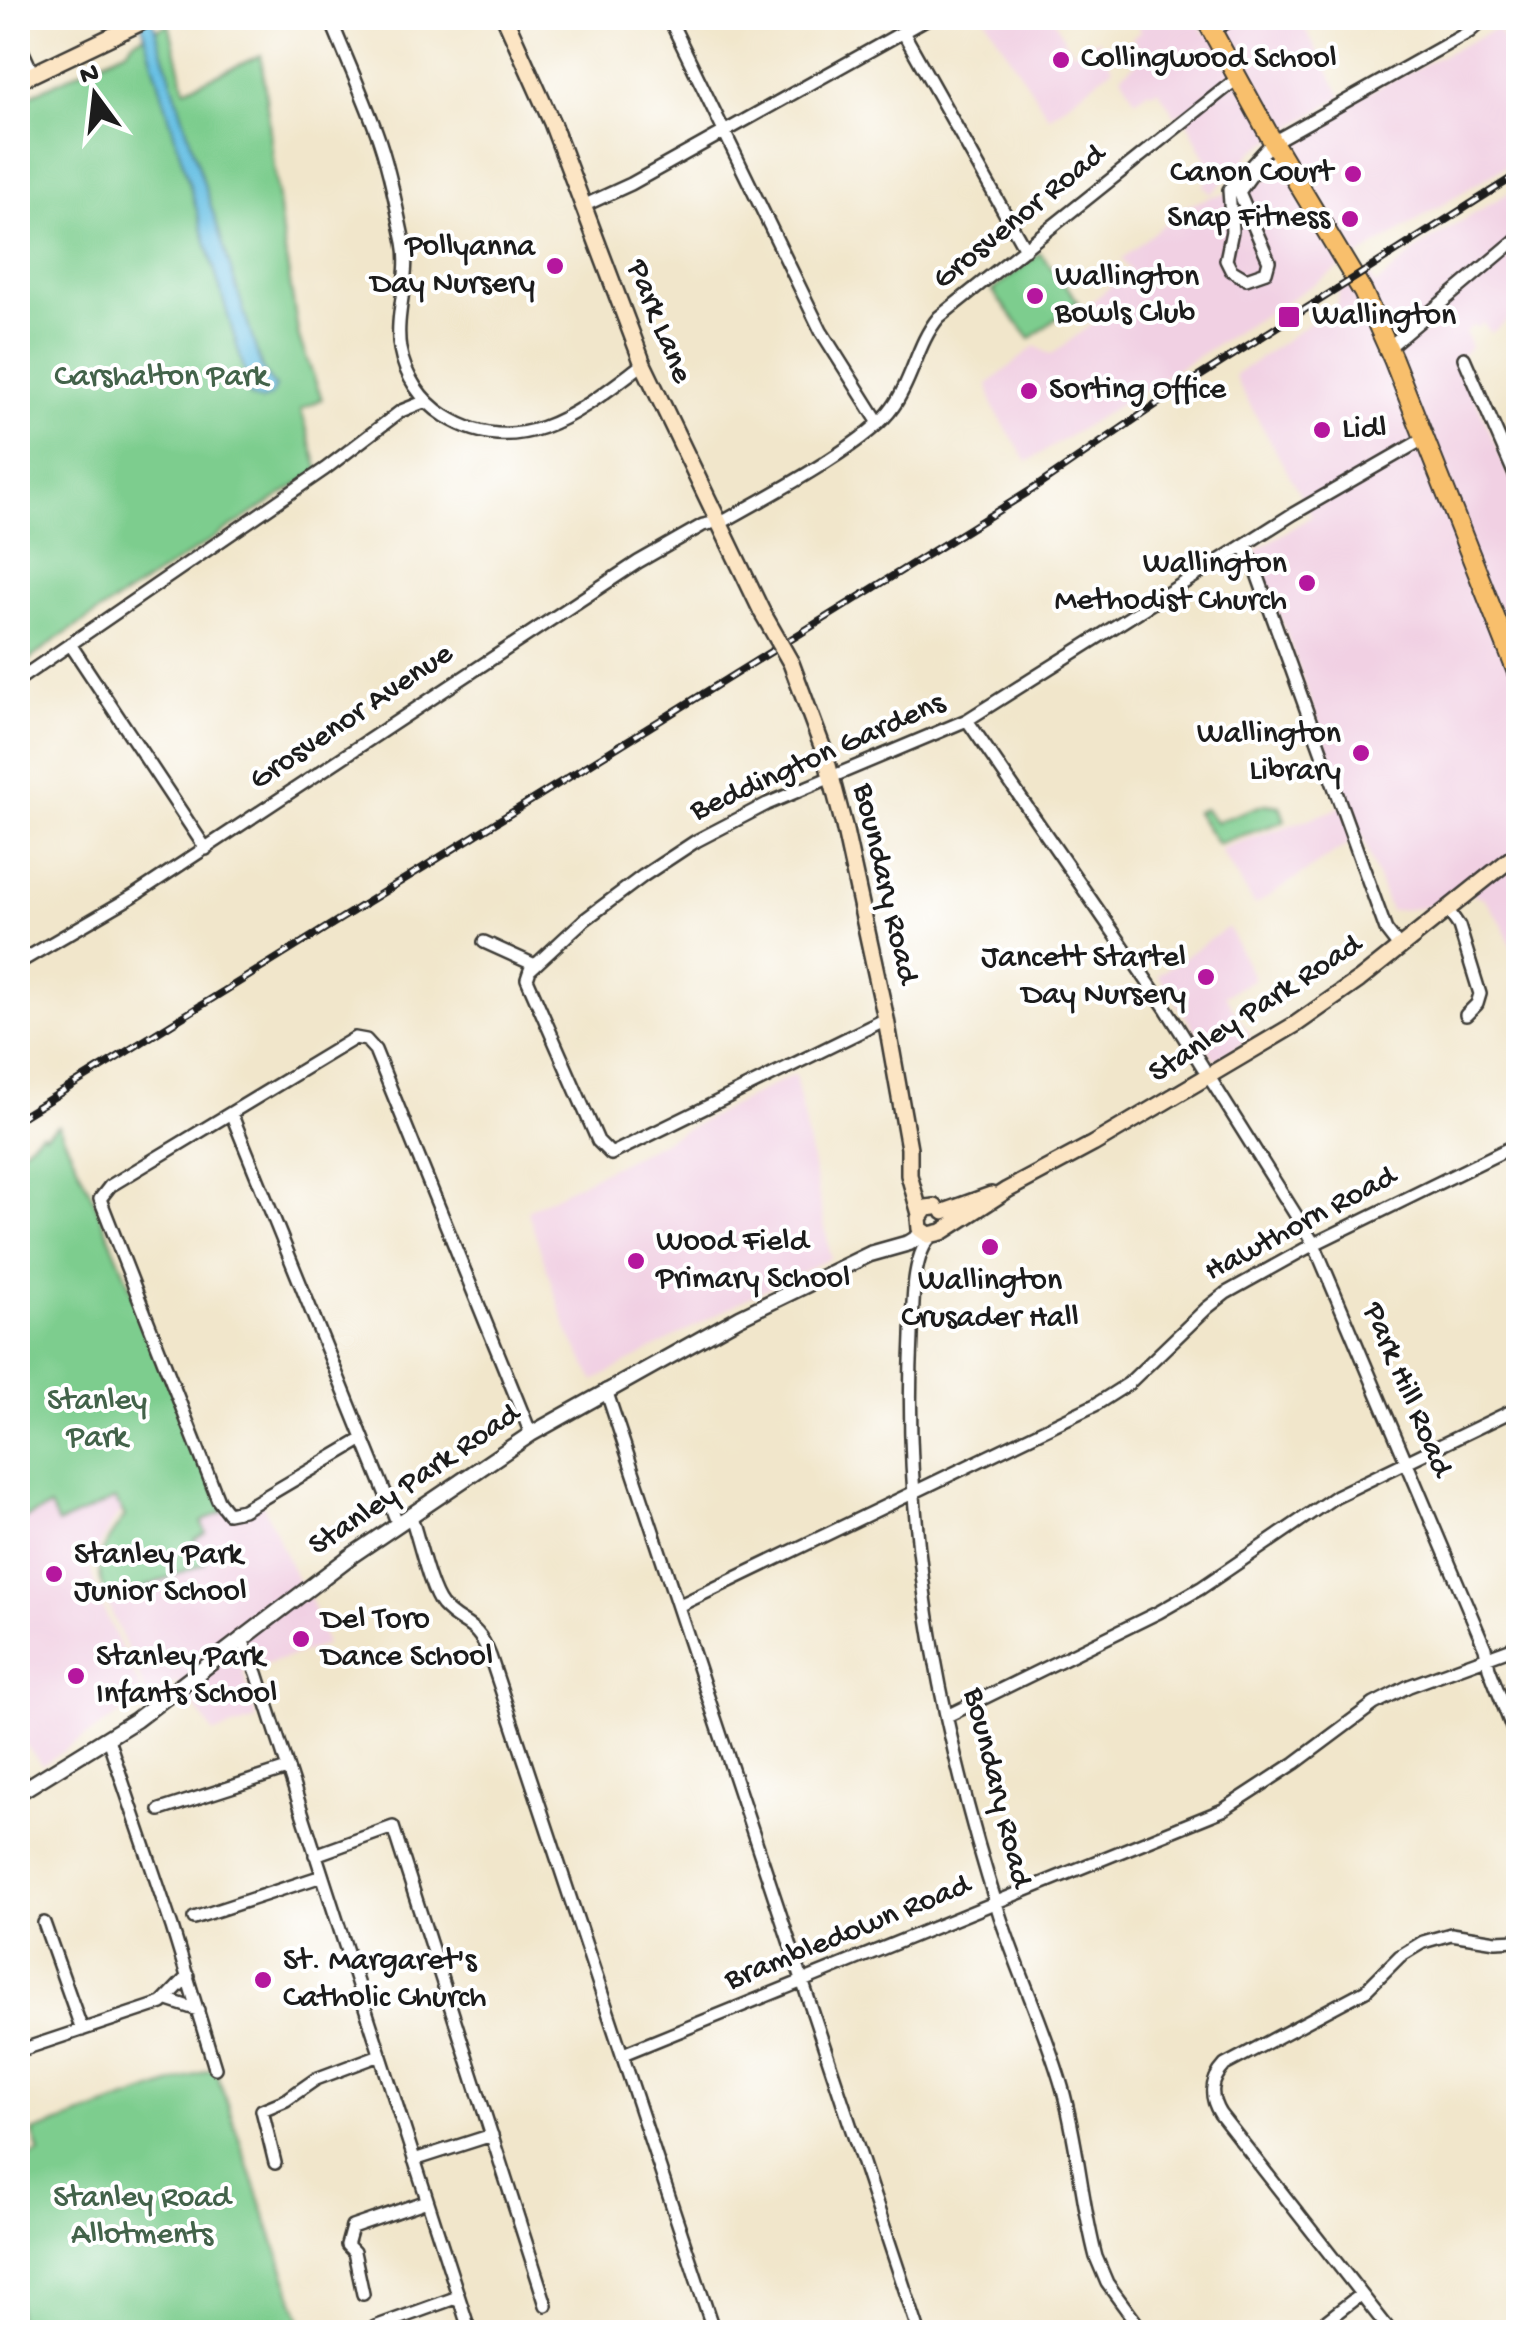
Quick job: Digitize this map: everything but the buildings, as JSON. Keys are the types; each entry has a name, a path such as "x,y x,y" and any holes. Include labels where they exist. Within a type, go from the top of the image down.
{"main road":[{"path":"25,77 150,18"},
{"name":"Park Lane","path":"506,18 643,364 778,640"},
{"path":"1208,24 1277,149 1358,281 1518,675"},
{"name":"Boundary Road","path":"778,640 808,700 832,776 886,1018 909,1148 909,1174 931,1222"},
{"name":"Stanley Park Road","path":"931,1222 1007,1190 1296,1024 1400,948 1518,853"}],"street":[{"path":"330,18 377,134 405,247 398,329 409,378 426,401 464,428 519,435 565,419 643,364"},
{"path":"670,18 832,351 879,423"},
{"path":"583,206 928,18"},
{"path":"1208,24 1235,18"},
{"path":"1277,149 1239,192 1269,261 1266,272 1246,279 1231,270 1226,260 1232,232 1228,197 1238,178 1277,149 1470,32 1485,18"},
{"path":"902,32 1024,249"},
{"path":"18,41 25,77"},
{"name":"Grosvenor Road","path":"718,521 769,495 879,423 900,396 940,317 1238,78"},
{"path":"1388,348 1518,238"},
{"path":"1464,358 1517,476"},
{"path":"401,411 409,378"},
{"path":"18,680 325,469 401,411 426,401"},
{"name":"Beddington Gardens","path":"535,964 583,921 673,856 742,816 967,720 1243,546 1424,438"},
{"name":"Grosvenor Avenue","path":"18,962 206,849 638,562 703,525 718,521"},
{"path":"1243,546 1252,560 1386,930 1400,948"},
{"path":"70,644 206,849"},
{"name":"Park Hill Road","path":"967,720 1210,1076 1314,1244 1487,1657 1518,1742"},
{"path":"1448,910 1459,926 1480,994 1477,1004 1466,1015"},
{"path":"484,942 535,964 527,974 528,985 598,1141 611,1154 886,1018"},
{"path":"363,1439 243,1510 228,1513 218,1500 100,1199 110,1186 350,1040 366,1040 375,1050 531,1434"},
{"path":"231,1114 363,1439 438,1600 474,1627 484,1641 714,2332"},
{"name":"Hawthorn Road","path":"678,1606 1112,1396 1226,1293 1314,1244 1518,1144"},
{"name":"Stanley Park Road","path":"18,1794 108,1738 403,1518 531,1434 740,1316 931,1222"},
{"name":"Boundary Road","path":"931,1222 917,1266 910,1381 914,1490 947,1716 997,1903 1063,2089 1100,2270 1143,2332"},
{"path":"606,1390 919,2332"},
{"path":"947,1716 1159,1612 1317,1508 1518,1408"},
{"path":"242,1638 258,1672 470,2332"},
{"name":"Brambledown Road","path":"622,2054 1223,1810 1295,1764 1374,1704 1408,1686 1518,1646"},
{"path":"108,1738 215,2068"},
{"path":"160,1810 287,1769"},
{"path":"315,1855 392,1827 546,2305"},
{"path":"194,1918 322,1876"},
{"path":"44,1923 82,2030"},
{"path":"1391,2332 1220,2114 1212,2099 1215,2078 1231,2062 1366,1990 1392,1962 1423,1942 1451,1934 1518,1940"},
{"path":"18,2051 168,2000 188,1976"},
{"path":"168,2000 198,2010"},
{"path":"275,2163 262,2110 316,2080 380,2055"},
{"path":"414,2160 492,2134"},
{"path":"363,2294 354,2252 347,2245 352,2226 427,2200"},
{"path":"1312,2332 1362,2294"},
{"path":"375,2327 398,2326 405,2314 458,2296"}],"shaded area":[{"name":"Collingwood School","path":"985,18 1053,18 1072,52 1098,39 1113,68 1049,117"},
{"path":"1135,18 1195,18 1205,34 1238,18 1299,18 1342,96 1254,151 1211,194 1203,184 1214,175 1182,112 1175,116 1158,89 1135,100 1121,75 1143,57 1132,37 1141,31"},
{"path":"1497,28 1518,67 1518,158 1027,462 993,407 988,384 1035,346 1051,355 1100,318 1090,303 1130,271 1121,259 1186,206 1213,196 1246,191 1296,162 1284,140 1358,97"},
{"path":"1518,187 1518,313 1491,333 1483,323 1477,328 1474,325 1465,332 1471,347 1458,358 1518,496 1518,962 1501,922 1484,898 1459,889 1445,901 1429,907 1390,911 1362,835 1255,905 1219,849 1332,811 1347,802 1256,550 1312,516 1234,376 1337,304 1340,288 1368,272 1376,285 1421,246"},
{"name":"Jancett Startel Day Nursery","path":"1228,927 1254,979 1225,995 1251,1038 1215,1060 1158,975"},
{"name":"Wood Field Primary School","path":"795,1074 831,1258 743,1300 594,1381 567,1329 527,1210"},
{"path":"115,1499 120,1511 89,1565 100,1602 145,1698 42,1765 18,1729 18,1521 51,1508 59,1523"},
{"path":"261,1500 295,1576 310,1598 326,1645 243,1672 257,1720 214,1733 177,1682 151,1703 107,1602 204,1563 194,1539 201,1523"}],"green space":[{"name":"Carshalton Park","path":"169,24 185,89 261,55 282,234 299,338 322,399 301,409 319,471 18,668 18,101 127,49 134,40"},
{"name":"Wallington Bowls Club","path":"1040,253 1078,301 1030,339 992,291"},
{"path":"1265,804 1280,806 1285,821 1217,844 1196,812 1204,809 1216,822"},
{"name":"Stanley Park","path":"58,1125 94,1200 224,1511 201,1522 206,1533 194,1539 205,1563 107,1602 100,1575 101,1556 125,1516 115,1499 58,1524 50,1507 18,1521 18,1153 41,1133 45,1135"},
{"name":"Stanley Road Allotments","path":"215,2068 305,2332 18,2332 18,2185 26,2182 19,2161 40,2153 33,2132"}],"water":[{"path":"140,18 152,18 262,369 275,387 271,396 261,401 249,396"}],"railway":[{"path":"18,1119 1033,489 1170,395 1518,174"}],"place":[{"name":"Collingwood School","path":"1061,60"},
{"name":"Canon Court","path":"1353,174"},
{"name":"Snap Fitness","path":"1350,219"},
{"name":"Pollyanna Day Nursery","path":"555,266"},
{"name":"Wallington Bowls Club","path":"1035,296"},
{"name":"Wallington","path":"1289,317"},
{"name":"Sorting Office","path":"1029,391"},
{"name":"Lidl","path":"1322,430"},
{"name":"Wallington Methodist Church","path":"1307,583"},
{"name":"Wallington Library","path":"1361,753"},
{"name":"Jancett Startel Day Nursery","path":"1206,977"},
{"name":"Wallington Crusader Hall","path":"990,1247"},
{"name":"Wood Field Primary School","path":"636,1261"},
{"name":"Stanley Park Junior School","path":"54,1574"},
{"name":"Del Toro Dance School","path":"301,1639"},
{"name":"Stanley Park Infants School","path":"76,1676"},
{"name":"St. Margaret's Catholic Church","path":"263,1980"}]}
